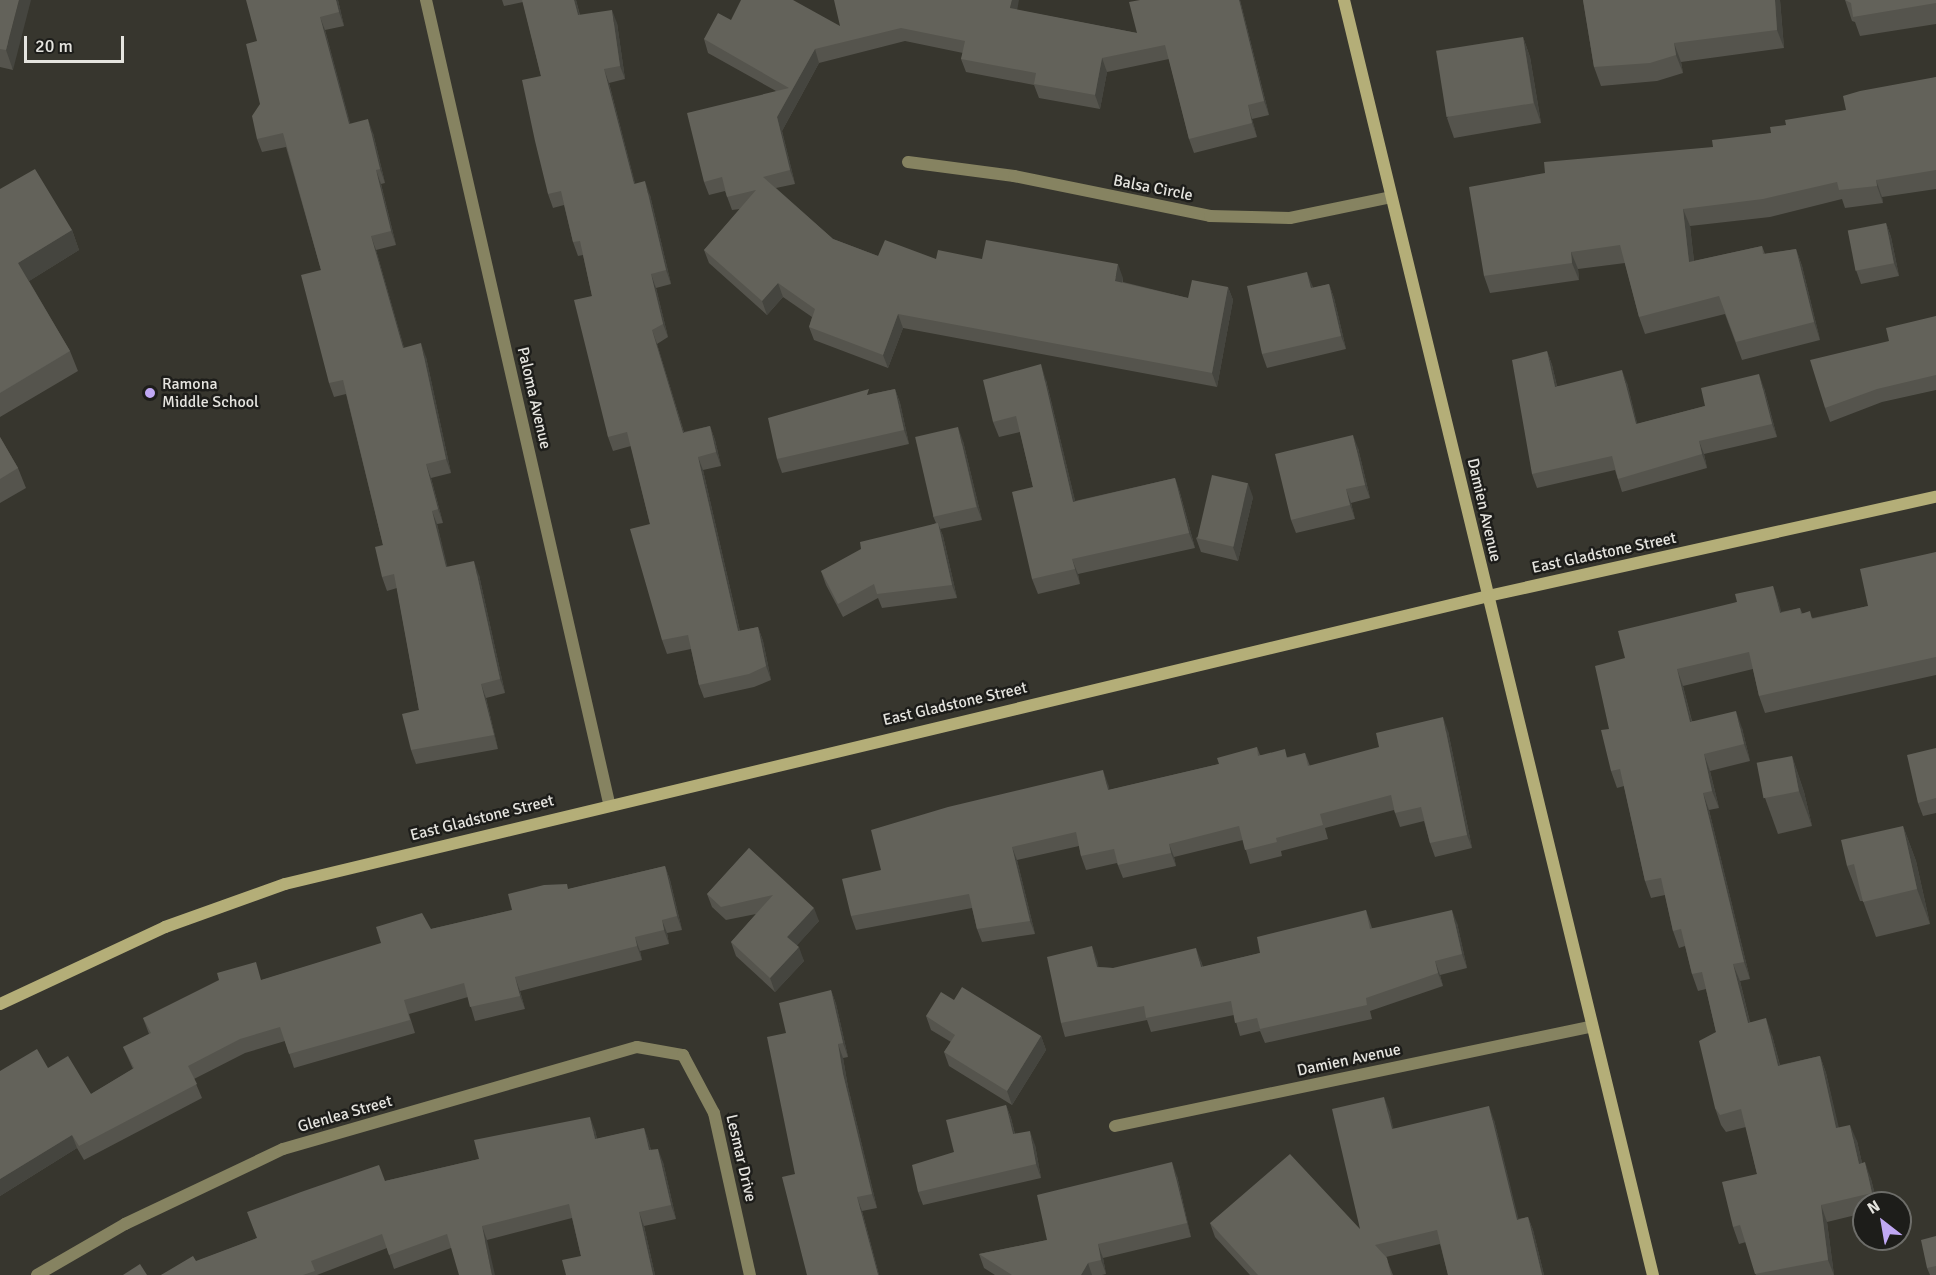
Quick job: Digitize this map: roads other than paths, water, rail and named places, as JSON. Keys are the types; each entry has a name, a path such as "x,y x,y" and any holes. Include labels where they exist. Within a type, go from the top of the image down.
{"street":[{"name":"Paloma Avenue","path":"426,0 609,803"},
{"name":"Damien Avenue","path":"1344,0 1590,1027 1653,1275"},
{"name":"Balsa Circle","path":"908,162 1014,176 1210,216 1290,218 1391,197"},
{"name":"East Gladstone Street","path":"0,1004 155,931 285,884 609,803 1488,596 1936,496"},
{"name":"Damien Avenue","path":"1115,1126 1590,1027"},
{"name":"Glenlea Street","path":"37,1275 125,1224 283,1149 637,1047 683,1055"},
{"name":"Lesmar Drive","path":"683,1055 714,1113 750,1275"}],"place":[{"name":"Ramona Middle School","path":"150,393"}]}
